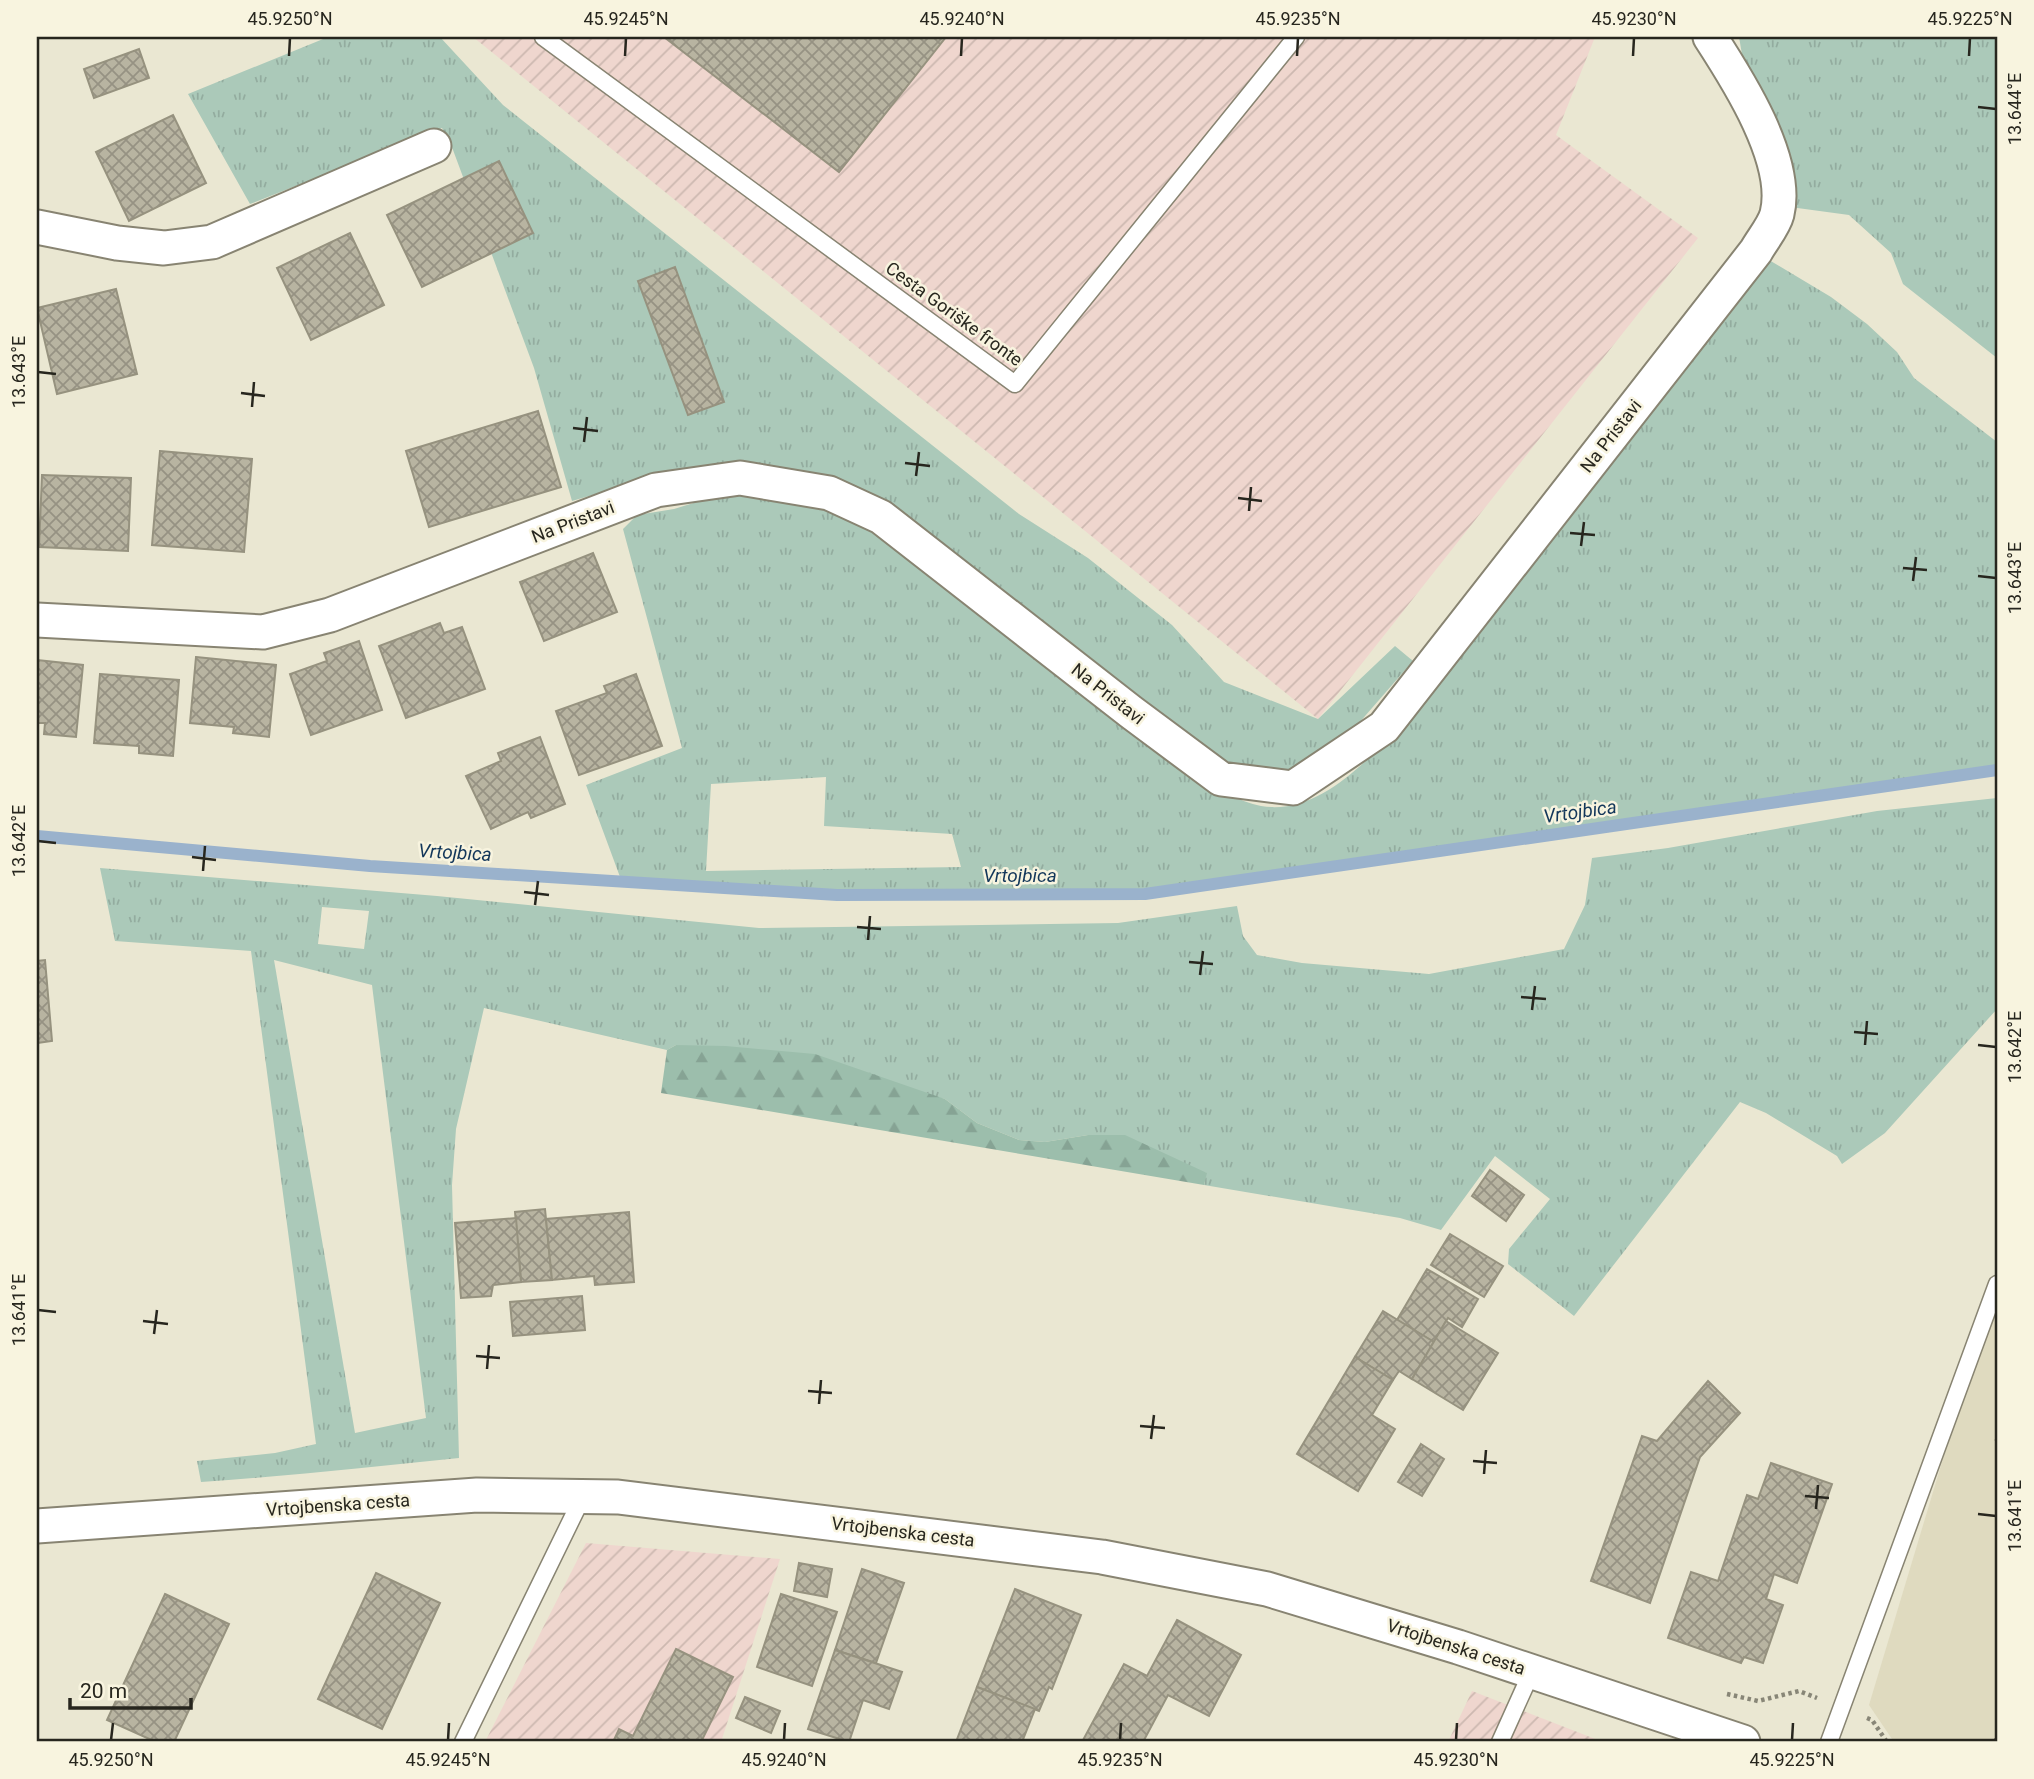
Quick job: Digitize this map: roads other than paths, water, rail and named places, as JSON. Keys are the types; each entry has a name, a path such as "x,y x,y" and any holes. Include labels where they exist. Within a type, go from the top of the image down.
{"street":[{"name":"Na Pristavi","path":"37,620 263,632 330,615 656,490 740,478 829,493 881,517 1221,779 1293,788 1384,727 1756,251 1777,215 1778,178 1767,135 1710,37"},
{"path":"37,227 117,243 163,248 212,242 434,146"},
{"name":"Vrtojbenska cesta","path":"37,1526 477,1495 618,1497 1102,1557 1267,1589 1532,1671 1743,1742"}],"lane":[{"name":"Cesta Goriške fronte","path":"543,37 1015,384 1297,37"},
{"path":"1829,1742 1997,1284"},
{"path":"463,1742 583,1496"},
{"path":"1500,1742 1532,1671"}],"waterway":[{"name":"Vrtojbica","path":"37,836 370,866 837,895 1145,894 1997,770"}]}
